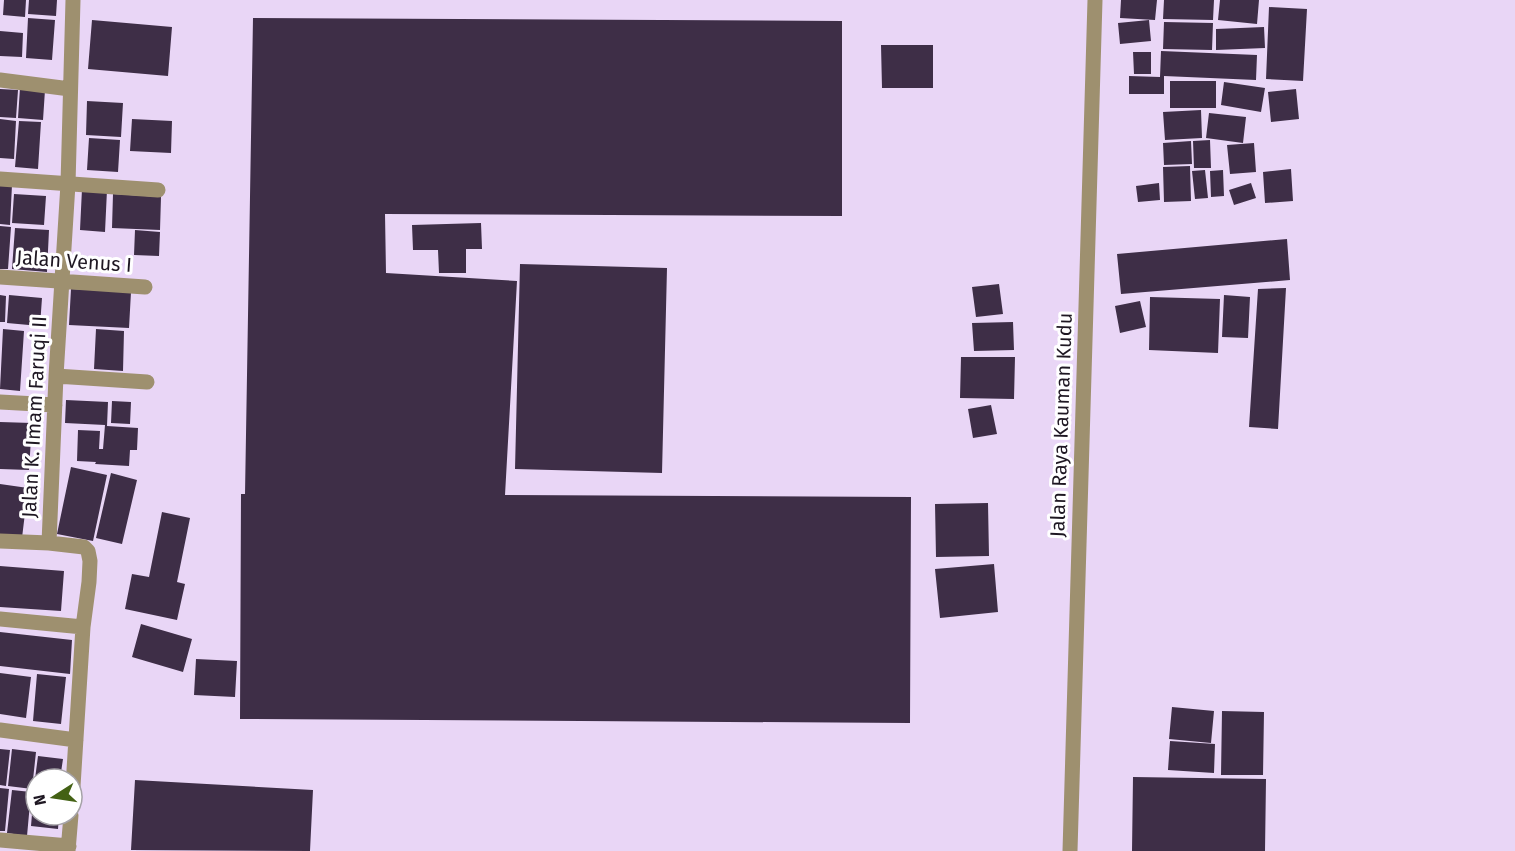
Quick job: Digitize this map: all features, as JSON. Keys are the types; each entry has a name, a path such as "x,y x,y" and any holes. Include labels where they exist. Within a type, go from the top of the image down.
{"street":[{"name":"Jalan K. Imam Faruqi II","path":"73,0 68,184 56,376 49,543 84,547 88,551 89,582 83,627 74,767"},
{"name":"Jalan Raya Kauman Kudu","path":"1070,851 1095,0"},
{"path":"0,80 70,89"},
{"path":"0,179 158,190"},
{"name":"Jalan Venus I","path":"0,278 145,287"},
{"path":"56,376 147,382"},
{"path":"0,402 55,405"},
{"path":"0,541 49,543"},
{"path":"0,620 83,627"},
{"path":"0,730 76,740"},
{"path":"0,840 69,848 70,827"}],"building":[{"path":"4,0 26,0 25,17 3,15"},
{"path":"29,0 57,0 56,16 28,14"},
{"path":"1121,0 1157,0 1155,20 1120,18"},
{"path":"1164,0 1214,0 1213,20 1163,19"},
{"path":"1220,0 1259,0 1257,24 1218,20"},
{"path":"1269,7 1307,9 1303,81 1266,79"},
{"path":"28,18 55,20 52,60 26,58"},
{"path":"253,18 842,21 842,216 385,214 386,273 517,281 505,495 911,497 910,723 240,719 241,494 245,494"},
{"path":"92,20 172,27 168,76 88,69"},
{"path":"1149,20 1151,41 1120,44 1118,23"},
{"path":"1164,22 1213,23 1212,50 1163,49"},
{"path":"1264,27 1265,48 1216,50 1216,29"},
{"path":"0,31 23,33 22,57 0,56"},
{"path":"881,45 933,45 933,88 882,88"},
{"path":"1161,51 1257,55 1256,80 1164,76 1164,94 1129,94 1129,76 1160,77"},
{"path":"1133,52 1151,52 1151,74 1134,74"},
{"path":"1170,81 1216,81 1216,108 1170,108"},
{"path":"1224,82 1265,88 1261,112 1221,105"},
{"path":"20,88 45,90 43,120 18,118"},
{"path":"0,89 18,90 16,118 0,117"},
{"path":"1296,89 1299,119 1271,122 1268,92"},
{"path":"87,101 123,103 121,137 86,135"},
{"path":"1201,110 1202,138 1165,140 1163,112"},
{"path":"1209,113 1246,117 1243,143 1206,138"},
{"path":"0,119 16,121 14,159 0,158"},
{"path":"132,119 172,121 171,153 130,151"},
{"path":"19,121 41,122 38,169 15,167"},
{"path":"89,138 120,140 118,172 87,170"},
{"path":"1210,140 1211,168 1194,168 1193,141"},
{"path":"1191,141 1192,164 1164,165 1163,143"},
{"path":"1254,143 1256,172 1230,174 1227,145"},
{"path":"1190,166 1191,201 1164,202 1163,167"},
{"path":"1291,169 1293,201 1265,203 1263,172"},
{"path":"1205,170 1208,198 1195,199 1192,171"},
{"path":"1223,170 1224,196 1211,197 1210,171"},
{"path":"1159,183 1160,200 1138,202 1136,186"},
{"path":"1251,183 1256,198 1234,205 1229,190"},
{"path":"0,185 12,185 10,225 0,224"},
{"path":"82,189 107,190 105,232 80,230"},
{"path":"14,194 46,196 44,225 12,223"},
{"path":"113,194 161,197 160,230 112,228"},
{"path":"481,223 482,249 466,249 466,273 439,273 438,250 413,250 412,225"},
{"path":"0,226 11,227 8,269 0,269"},
{"path":"15,228 49,230 47,272 12,269"},
{"path":"135,230 160,232 159,256 134,255"},
{"path":"1287,239 1290,280 1121,294 1117,254"},
{"path":"520,264 667,268 662,473 515,469"},
{"path":"999,284 1003,314 976,317 972,287"},
{"path":"1286,288 1278,429 1249,427 1258,289"},
{"path":"71,289 131,292 129,328 69,325"},
{"path":"0,295 6,296 5,322 0,322"},
{"path":"9,295 42,298 40,326 7,323"},
{"path":"1224,295 1250,297 1248,338 1222,337"},
{"path":"1150,297 1220,299 1218,353 1149,350"},
{"path":"1140,301 1146,327 1120,333 1115,306"},
{"path":"1013,322 1014,350 974,351 972,323"},
{"path":"3,329 24,331 20,391 0,389"},
{"path":"96,329 124,331 123,371 94,369"},
{"path":"961,357 1015,357 1014,399 960,398"},
{"path":"66,400 108,402 107,426 138,428 137,450 130,450 129,466 77,461 78,430 100,431 99,449 103,449 105,425 65,423"},
{"path":"112,401 131,402 130,424 111,423"},
{"path":"991,405 997,434 973,438 968,409"},
{"path":"0,422 32,423 29,470 0,469"},
{"path":"71,467 107,475 93,541 57,534"},
{"path":"111,473 137,480 122,544 96,538"},
{"path":"0,484 28,488 22,538 0,535"},
{"path":"988,503 989,556 936,557 935,504"},
{"path":"162,512 190,518 177,582 185,584 177,620 125,609 132,574 149,577"},
{"path":"994,564 998,612 940,618 935,569"},
{"path":"0,566 64,571 61,611 0,607"},
{"path":"141,624 192,639 183,672 132,657"},
{"path":"0,632 72,640 70,674 0,666"},
{"path":"196,659 237,661 235,697 194,695"},
{"path":"0,673 31,677 26,718 0,714"},
{"path":"37,674 66,677 61,724 33,721"},
{"path":"1172,707 1214,711 1211,743 1169,739"},
{"path":"1222,711 1264,712 1263,775 1221,775"},
{"path":"1170,741 1215,744 1214,773 1168,770"},
{"path":"0,749 10,750 6,786 0,785"},
{"path":"12,749 36,752 34,767 24,767 24,788 8,786"},
{"path":"38,756 63,759 62,767 37,767"},
{"path":"1133,777 1266,779 1265,851 1132,851"},
{"path":"135,780 313,790 310,851 131,850"},
{"path":"0,788 9,789 5,831 0,831"},
{"path":"12,790 24,791 24,827 28,827 27,836 7,833"}]}
